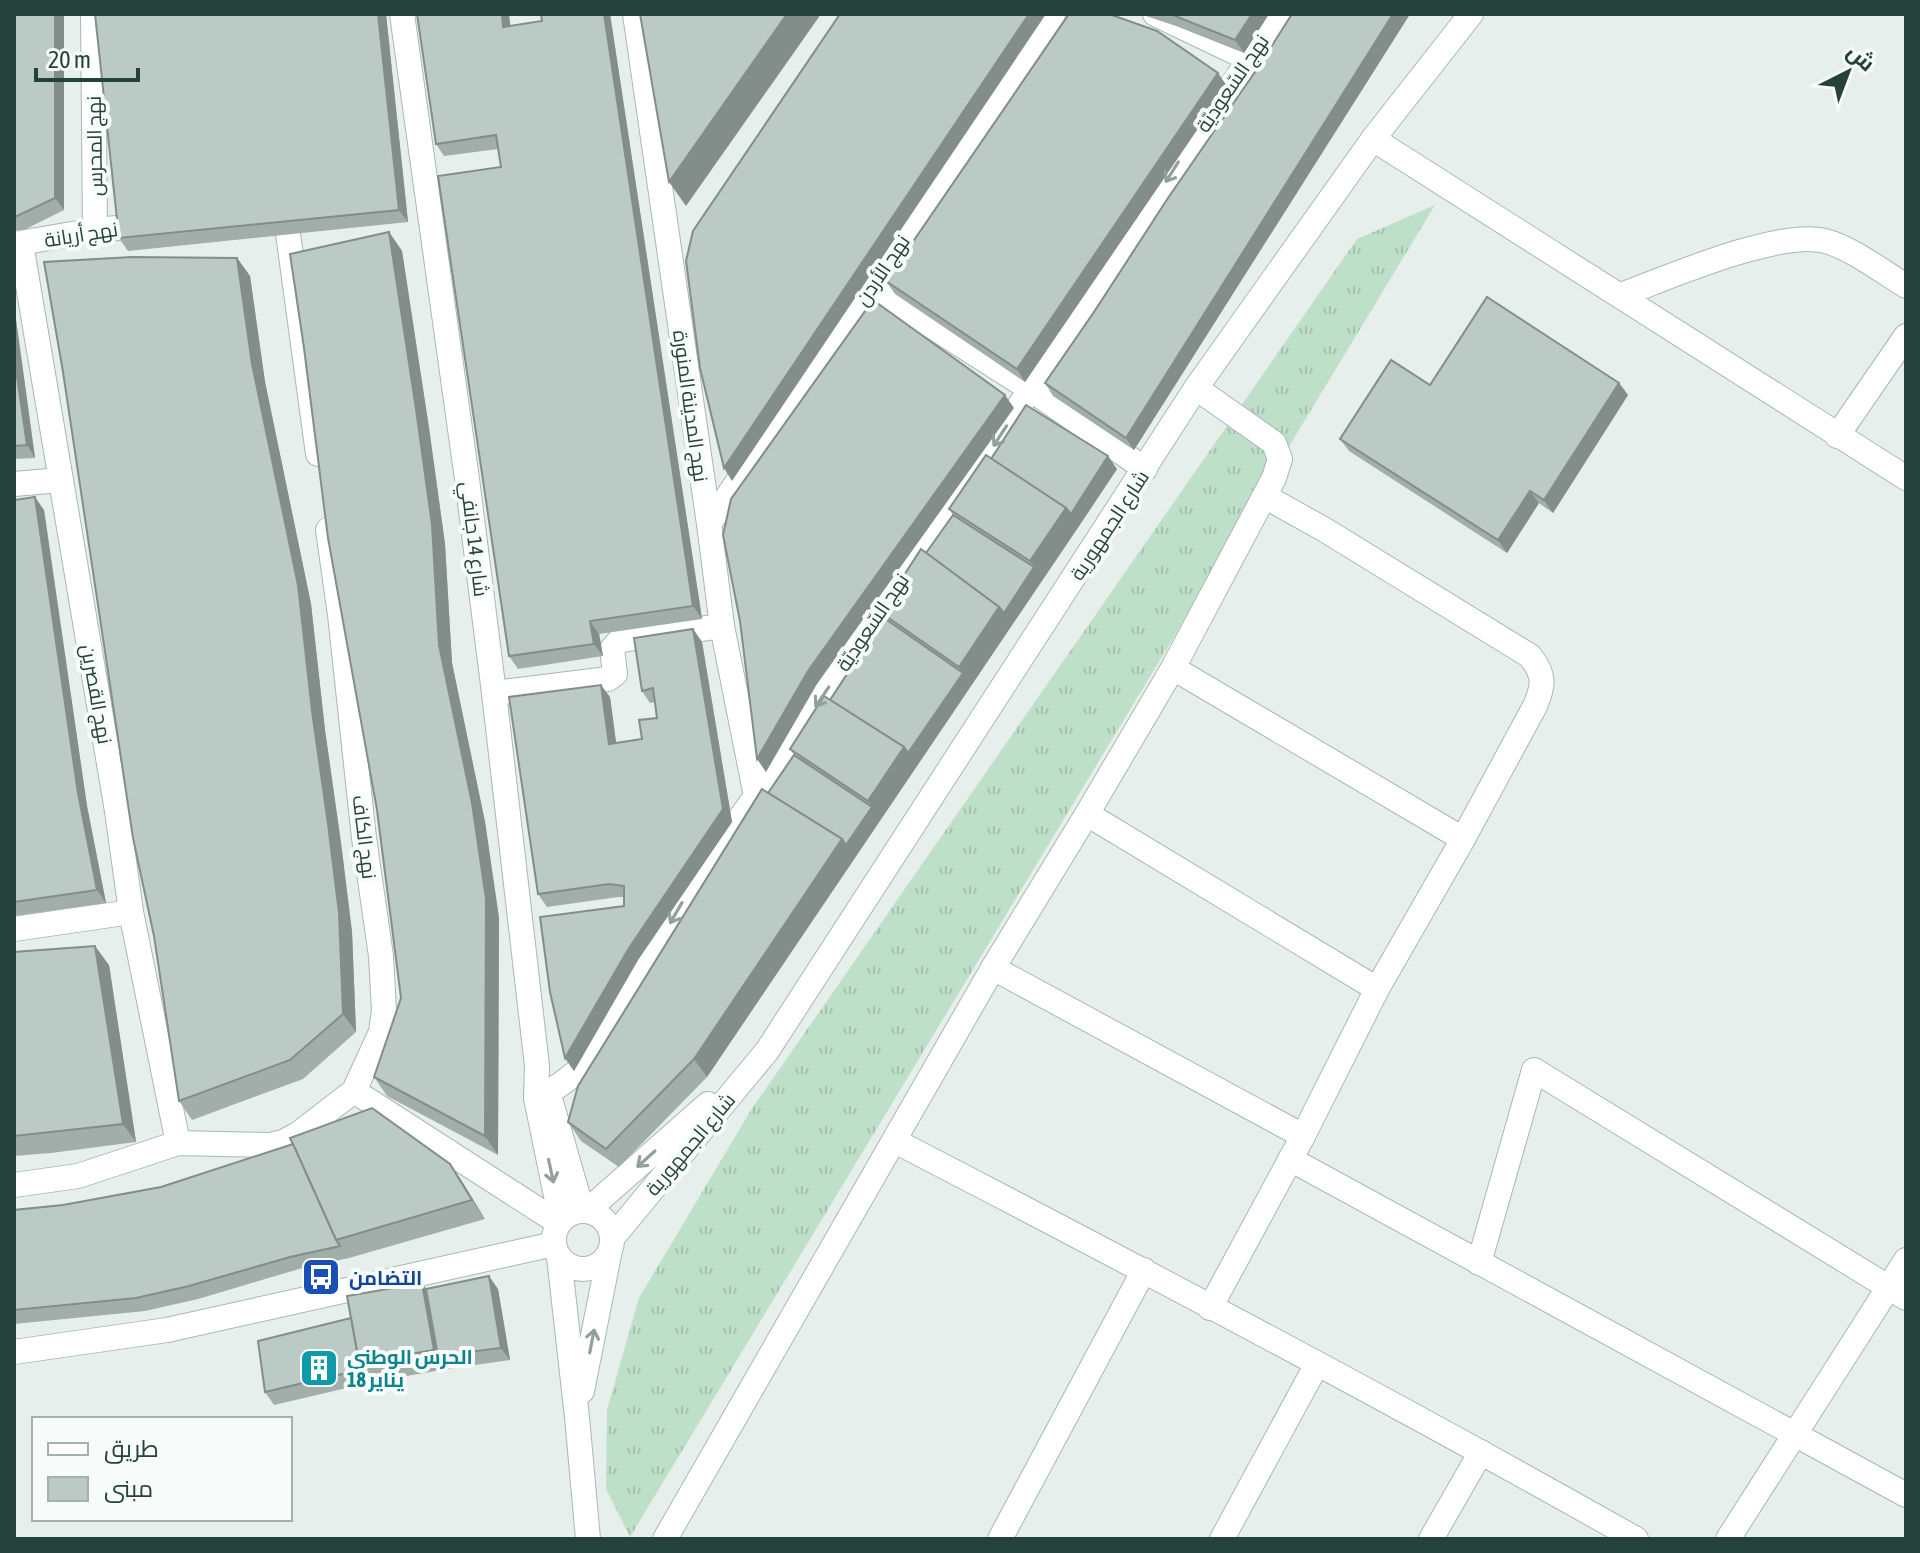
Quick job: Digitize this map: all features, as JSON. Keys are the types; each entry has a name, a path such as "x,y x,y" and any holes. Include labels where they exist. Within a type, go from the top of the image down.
{"street":[{"name":"نهج المحرس","path":"93,14 95,230"},
{"name":"شارع 14 جانفي","path":"402,14 421,206 465,463 537,1066 567,1228 577,1417"},
{"name":"نهج المدينة المنورة","path":"635,14 722,626 756,796"},
{"name":"نهج الأردن","path":"709,524 1053,14"},
{"path":"1155,14 1249,59"},
{"name":"نهج السّعوديّة","path":"542,1095 587,1062 696,880 1030,389 1278,14"},
{"name":"شارع الجمهورية","path":"611,1246 767,1051 1196,388 1373,139 1471,14"},
{"path":"406,45 435,41"},
{"path":"1373,139 1906,478"},
{"path":"665,226 683,200"},
{"path":"259,218 294,218 321,480"},
{"name":"نهج أريانة","path":"18,244 95,230 173,223"},
{"path":"1621,295 1745,251 1799,240 1824,240 1906,286"},
{"name":"نهج القصرين","path":"18,244 117,811 131,912 178,1143"},
{"path":"870,287 1030,389 1145,469"},
{"path":"1837,436 1906,336"},
{"path":"665,1539 993,968 1173,668 1266,497 1280,459 1274,443 1196,388"},
{"path":"14,484 61,480"},
{"path":"1210,1308 1303,1136 1377,989 1535,706 1542,681 1539,667 1530,656 1266,497"},
{"name":"نهج الكاف","path":"14,1185 78,1176 178,1143 270,1145 283,1142 354,1091 381,1032 384,1011 381,956 325,511"},
{"path":"494,693 608,679 615,674 612,649 620,640 722,626"},
{"path":"1173,668 1463,839"},
{"path":"1087,814 1377,989"},
{"path":"14,929 131,912"},
{"path":"993,968 1303,1136"},
{"name":"شارع الجمهورية","path":"567,1228 767,1051"},
{"path":"1479,1263 1534,1070 1897,1292"},
{"path":"354,1091 567,1228 575,1268 594,1267 611,1246"},
{"path":"895,1141 1144,1270 1636,1539"},
{"path":"1290,1159 1906,1495"},
{"path":"14,1352 167,1330 567,1228 598,1214 605,1220 611,1246 577,1417 585,1536"},
{"path":"1728,1539 1794,1436 1897,1292 1906,1260"},
{"path":"1000,1539 1144,1270"},
{"path":"1222,1539 1317,1364"},
{"path":"1431,1539 1481,1452"}],"green space":[{"path":"1435,205 630,1537 606,1489 607,1410 639,1298 751,1110 1357,239"}],"building":[{"path":"14,14 55,14 55,198 15,217"},
{"path":"95,14 378,14 399,210 119,238"},
{"path":"417,14 502,14 503,27 542,21 541,14 604,14 693,606 590,621 594,644 509,656 438,176 501,167 496,135 436,144"},
{"path":"640,14 787,14 669,182"},
{"path":"840,14 1029,14 724,468 700,368 686,261 693,231"},
{"path":"1069,14 1109,14 1157,31 1218,73 1017,369 886,281"},
{"path":"1170,14 1252,14 1235,40"},
{"path":"1292,14 1393,14 1126,438 1045,383"},
{"path":"389,232 432,525 439,645 472,803 486,899 485,1136 374,1077 401,998 377,810 328,538 290,254"},
{"path":"132,257 237,258 252,364 298,585 339,913 343,1014 290,1060 179,1101 154,936 133,838 44,262"},
{"path":"1487,297 1619,383 1544,500 1530,491 1498,540 1340,439 1391,360 1430,385"},
{"path":"873,300 1005,395 808,671 757,759 740,621 723,535 731,499"},
{"path":"14,356 27,445 14,446"},
{"path":"1026,405 1108,456 1071,514 991,459"},
{"path":"986,455 1066,508 1030,561 949,509"},
{"path":"35,497 78,793 97,890 14,902 14,500"},
{"path":"953,515 1034,567 1004,613 926,553"},
{"path":"921,549 999,607 959,667 880,612"},
{"path":"884,618 963,673 908,753 904,747 830,700"},
{"path":"693,629 723,809 629,948 565,1058 550,992 540,917 624,906 624,886 609,884 538,894 509,697 601,685 609,744 642,739 639,720 657,718 653,688 642,691 634,638"},
{"path":"824,696 904,747 868,801 790,749"},
{"path":"794,755 872,807 846,845 842,839 768,793"},
{"path":"762,789 842,839 694,1059 606,1149 568,1122 578,1086"},
{"path":"95,946 123,1124 14,1136 14,952"},
{"path":"372,1108 450,1164 472,1200 336,1240 290,1138"},
{"path":"293,1144 340,1246 136,1298 14,1310 14,1210 63,1205 161,1187"},
{"path":"489,1276 501,1348 438,1356 426,1289"},
{"path":"422,1283 434,1350 359,1363 347,1296"},
{"name":"الحرس الوطني 18 يناير","path":"351,1318 359,1363 363,1369 265,1392 258,1341"}],"place":[{"name":"التضامن","path":"321,1277"},
{"name":"الحرس الوطني 18 يناير","path":"319,1368"}]}
